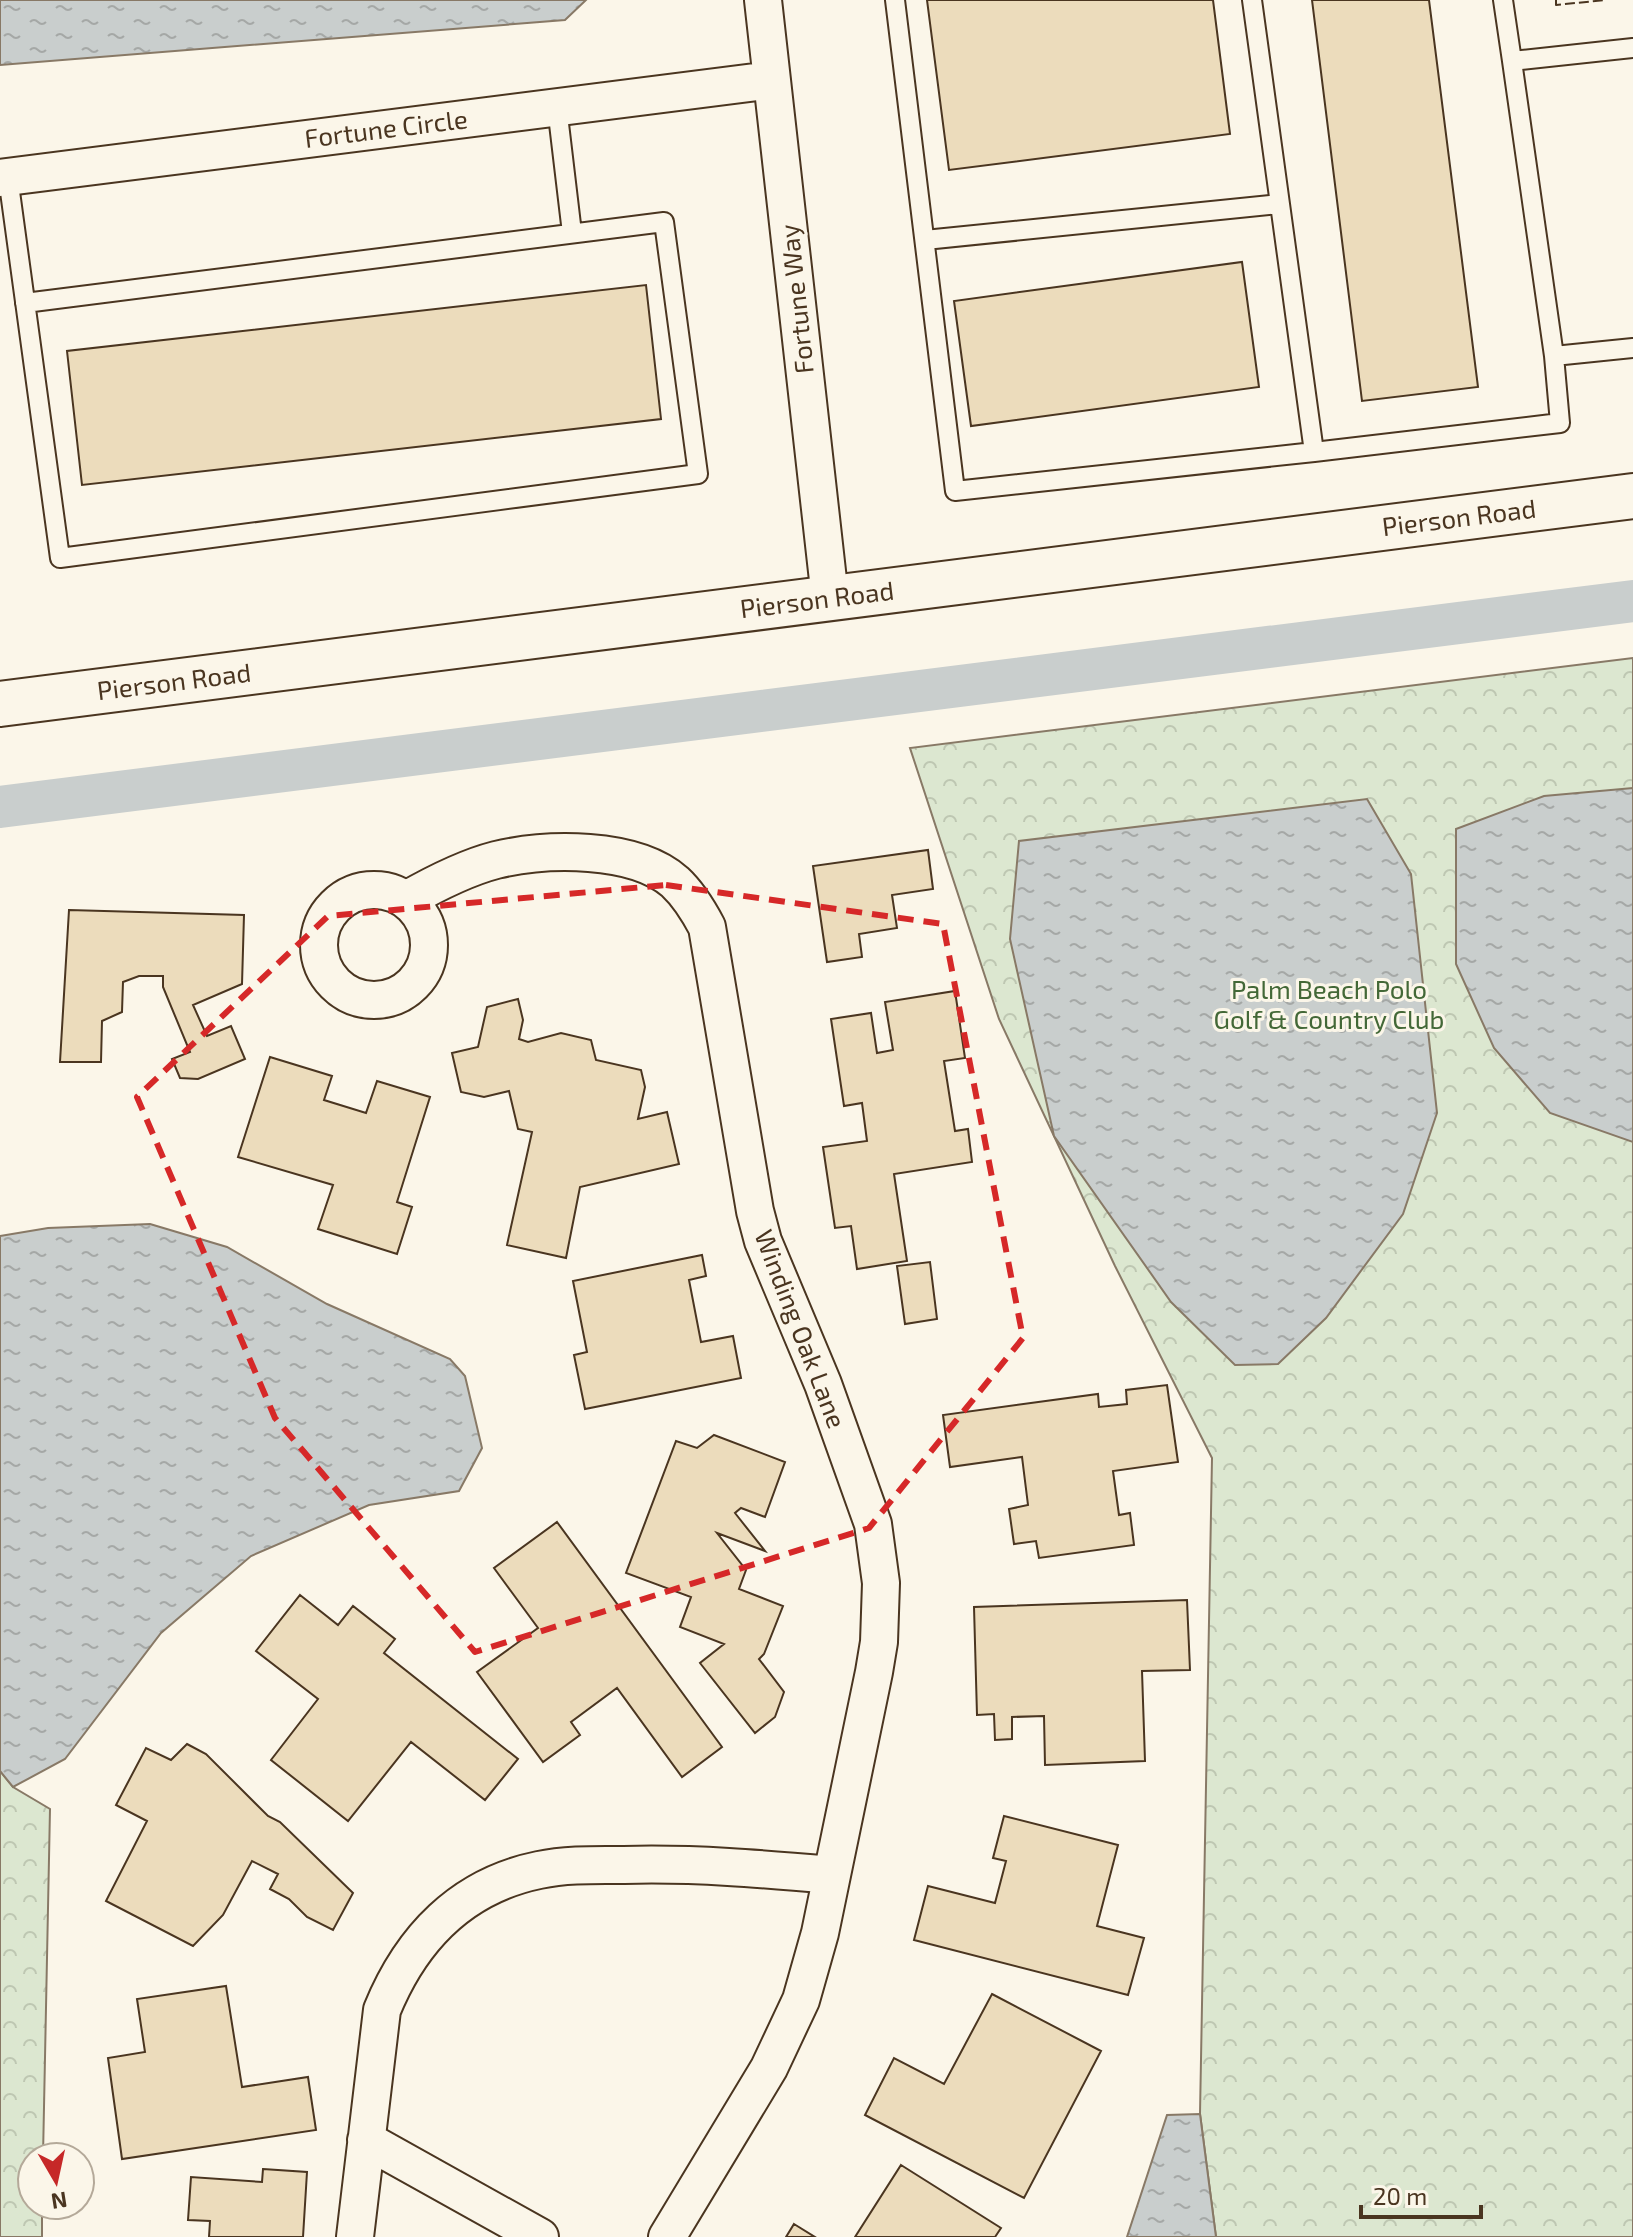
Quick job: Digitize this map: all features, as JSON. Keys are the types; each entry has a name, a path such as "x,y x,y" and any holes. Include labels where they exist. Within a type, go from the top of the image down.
{"street":[{"name":"Fortune Way","path":"763,0 830,598"},
{"name":"Fortune Circle","path":"4,178 772,80"},
{"name":"Pierson Road","path":"0,704 1633,496"},
{"name":"Winding Oak Lane","path":"406,900 434,884 495,861 559,852 622,856 650,865 674,881 694,902 707,927 755,1211 763,1241 823,1384 873,1524 881,1583 879,1642 820,1933 801,2000 769,2068 667,2237"},
{"path":"355,2237 382,2010 406,1961 442,1919 464,1902 487,1887 513,1877 567,1866 682,1863 832,1875"},
{"path":"366,2140 540,2237"}],"lane":[{"path":"895,0 955,491 1560,423 1554,356 1503,0"},
{"path":"1252,0 1314,452"},
{"path":"1512,61 1633,48"},
{"path":"557,107 572,233"},
{"path":"4,178 25,303 60,558 698,474 664,222 25,303"},
{"path":"925,240 1280,204"},
{"path":"1554,356 1633,348"}],"highlighted area":[{"path":"666,885 943,924 1023,1338 869,1528 475,1652 275,1418 137,1097 328,916"}],"green space":[{"name":"Palm Beach Polo Golf & Country Club","path":"1633,658 1633,2237 1216,2237 1200,2114 1212,1458 1115,1266 999,1019 910,748"},
{"path":"0,1771 13,1787 50,1809 43,2141 16,2141 16,2221 42,2221 42,2237 0,2237"}],"water":[{"path":"0,0 586,0 565,20 0,65"},
{"path":"1633,788 1633,1142 1550,1113 1494,1048 1456,964 1456,829 1544,796"},
{"path":"1367,799 1411,874 1437,1113 1403,1214 1326,1318 1278,1364 1235,1365 1171,1302 1054,1136 1010,939 1019,841"},
{"path":"150,1224 227,1247 327,1304 450,1359 465,1376 482,1448 459,1491 369,1505 251,1556 161,1633 65,1759 13,1787 0,1771 0,1236 48,1228"},
{"path":"1200,2114 1216,2237 1127,2237 1167,2115"}],"building":[{"path":"927,0 1213,0 1230,134 949,170"},
{"path":"1312,0 1429,0 1478,387 1362,401"},
{"path":"1242,262 1259,387 971,426 954,301"},
{"path":"646,285 661,419 82,485 67,351"},
{"path":"928,850 933,889 892,895 897,928 859,934 862,957 827,962 813,866"},
{"path":"69,910 244,915 242,984 193,1005 207,1036 231,1026 245,1059 198,1079 180,1078 172,1059 190,1052 163,987 163,976 139,976 123,982 122,1012 102,1021 101,1062 60,1062"},
{"path":"955,991 965,1058 944,1061 955,1131 968,1129 972,1162 894,1174 907,1261 857,1269 851,1226 835,1228 823,1147 867,1141 862,1103 844,1106 831,1019 871,1013 877,1053 893,1050 885,1002"},
{"path":"518,999 523,1020 519,1039 528,1042 561,1033 591,1040 596,1060 641,1070 645,1087 638,1119 667,1112 679,1164 580,1187 566,1258 507,1245 532,1132 518,1129 509,1091 484,1097 461,1092 452,1053 478,1047 487,1007"},
{"path":"270,1057 332,1076 324,1100 366,1113 377,1081 430,1097 397,1202 412,1207 397,1254 318,1229 333,1185 238,1157"},
{"path":"702,1255 706,1276 689,1280 701,1342 733,1336 741,1378 585,1409 574,1355 587,1352 573,1281"},
{"path":"930,1262 937,1319 905,1324 897,1266"},
{"path":"1167,1385 1178,1462 1113,1471 1119,1515 1130,1513 1134,1545 1039,1558 1036,1541 1014,1544 1009,1509 1028,1505 1022,1457 950,1467 943,1415 1098,1394 1099,1407 1127,1404 1126,1390"},
{"path":"714,1435 785,1462 765,1517 741,1508 735,1513 765,1551 717,1533 746,1570 739,1589 783,1606 764,1654 759,1659 784,1692 775,1717 755,1733 700,1663 724,1644 680,1627 691,1597 626,1573 676,1441 697,1448"},
{"path":"557,1522 722,1747 682,1777 617,1688 571,1722 580,1735 543,1762 477,1672 538,1628 494,1568"},
{"path":"300,1595 338,1625 353,1606 395,1639 384,1653 518,1759 485,1800 411,1742 348,1821 271,1760 318,1699 256,1651"},
{"path":"1187,1600 1190,1670 1142,1671 1145,1761 1045,1765 1044,1716 1012,1717 1012,1739 995,1740 994,1714 977,1715 974,1607"},
{"path":"187,1744 206,1754 268,1816 280,1822 353,1893 333,1930 307,1917 289,1899 270,1889 278,1874 252,1861 223,1915 193,1946 106,1901 147,1821 116,1805 146,1748 171,1760"},
{"path":"1004,1816 1118,1845 1097,1926 1144,1938 1128,1995 914,1940 928,1886 995,1903 1006,1861 993,1858"},
{"path":"226,1986 242,2087 308,2077 316,2130 122,2159 108,2058 145,2052 137,1999"},
{"path":"992,1994 1101,2051 1024,2198 865,2115 894,2058 944,2084"},
{"path":"901,2165 1001,2228 995,2237 855,2237"},
{"path":"263,2169 307,2172 303,2237 209,2237 210,2221 188,2220 191,2177 262,2182"},
{"path":"794,2224 815,2237 786,2237"}],"waterway":[{"path":"0,807 1633,601"}],"fence":[{"path":"1556,0 1556,5 1606,0"}]}
